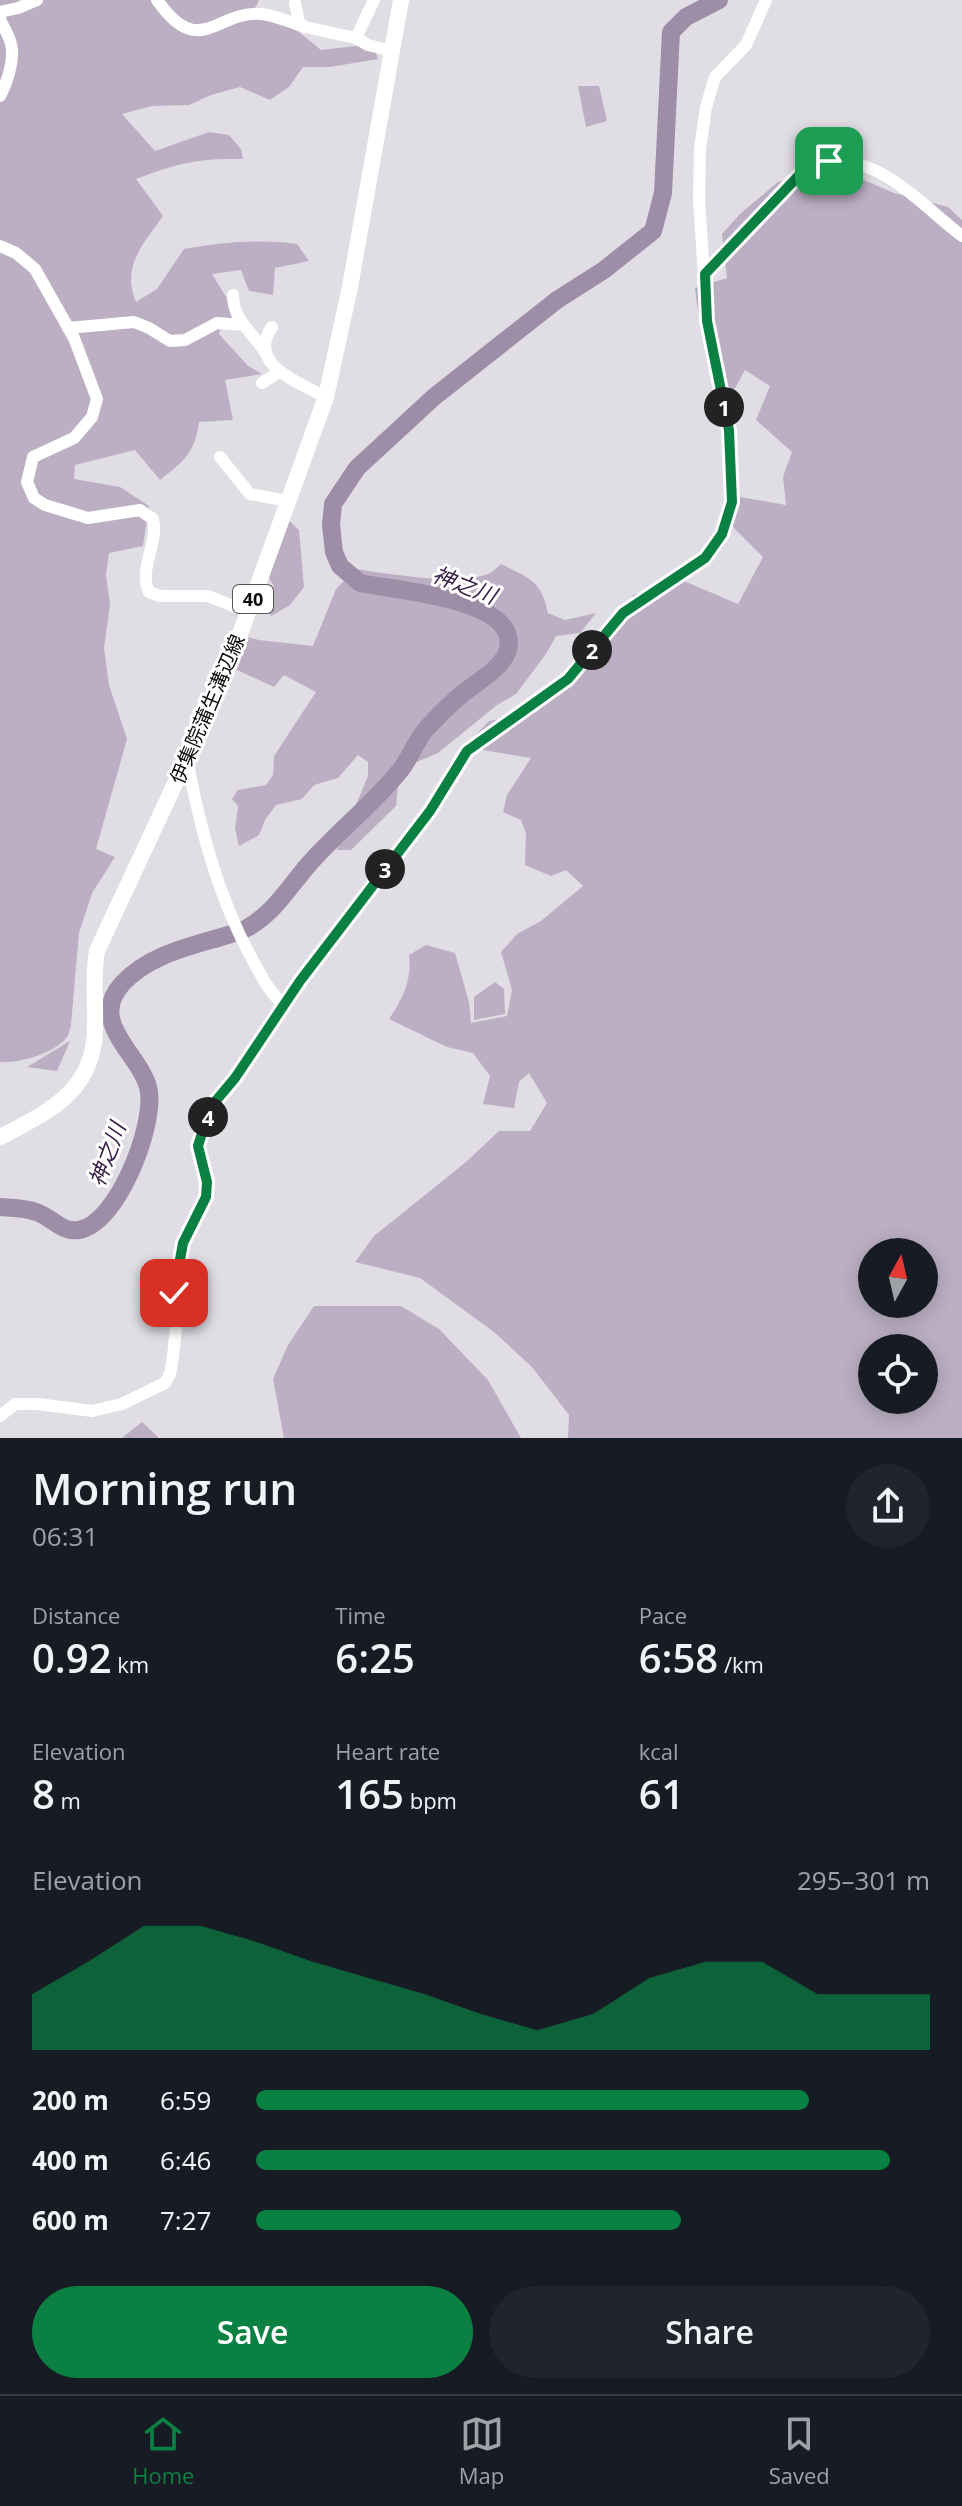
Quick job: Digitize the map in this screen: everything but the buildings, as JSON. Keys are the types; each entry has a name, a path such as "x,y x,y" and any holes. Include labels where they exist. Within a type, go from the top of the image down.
{"main road":[{"name":"伊集院蒲生溝辺線","path":"0,1137 60,1104 80,1083 91,1059 95,1028 92,977 97,951 231,659 326,397 350,287 401,0"}],"street":[{"path":"0,12 37,0"},
{"path":"157,0 166,13 186,28 198,31 209,30 241,16 261,14 356,38 368,45 392,51"},
{"path":"356,38 374,0"},
{"path":"0,1416 15,1404 92,1411 122,1404 165,1383 170,1374 176,1328 174,1293 178,1261 183,1243 206,1197 207,1182 198,1146 214,1103 244,1067 284,1005 430,811 467,751 568,679 623,613 705,558 722,534 732,502 729,430 707,321 699,200 700,149 706,107 715,77 746,45 766,0"},
{"path":"295,3 299,22 305,27"},
{"path":"0,19 11,44 12,56 0,96"},
{"path":"705,274 806,168 829,161 876,170 914,194 962,236"},
{"path":"0,246 16,253 35,269 68,328 97,399 92,417 74,438 33,457 27,482 34,498 45,505 88,518 140,510 153,519 156,528 145,584 149,592 160,596 208,596 248,612"},
{"path":"233,295 237,318 279,372 326,397"},
{"path":"68,328 134,322 170,341 185,340 217,323 244,325"},
{"path":"265,352 267,335 272,327"},
{"path":"262,383 279,372"},
{"path":"220,457 250,494 288,501"},
{"path":"187,759 198,814 228,914 271,994 284,1005"}],"shaded area":[{"path":"0,0 259,0 253,13 289,24 321,50 373,44 378,59 330,67 303,67 289,87 270,100 240,87 189,105 152,106 122,114 155,151 209,132 229,135 241,149 243,159 188,163 136,179 163,216 136,256 131,278 136,302 157,289 184,249 240,242 283,242 297,244 309,261 275,268 273,295 249,291 241,270 212,274 242,323 222,323 219,334 248,366 262,374 225,380 233,420 199,422 195,441 187,456 160,480 135,450 75,465 74,479 120,487 149,506 143,546 109,553 106,575 110,605 104,648 109,685 127,739 96,849 115,857 92,893 79,933 68,1036 45,1052 8,1062 0,1062"},
{"path":"578,86 599,86 607,121 586,127"},
{"path":"827,172 864,180 894,193 948,207 962,220 962,1438 568,1438 569,1415 532,1367 494,1332 420,1278 355,1262 374,1236 466,1162 499,1131 530,1131 547,1103 529,1073 519,1082 514,1108 483,1104 490,1076 473,1053 447,1047 389,1019 405,988 409,955 426,945 455,953 469,1002 471,1023 507,1016 512,990 501,952 517,934 541,921 583,886 566,870 551,876 525,865 526,833 521,820 503,812 507,795 531,758 464,747 489,721 536,712 557,696 588,660 633,595 677,578 738,604 763,557 729,523 740,497 786,505 783,477 792,452 756,420 770,386 745,370 733,392 710,357 699,316 695,288 727,278 722,234 740,214 778,182"},
{"path":"279,511 299,530 304,587 290,605 271,616 266,610 274,586 259,563"},
{"path":"501,564 538,587 548,613 565,620 596,613 580,633 556,636 516,694 497,705 438,753 412,764 398,787 396,806 351,850 337,850 368,776 368,762 358,755 338,778 314,785 302,799 276,805 259,835 239,846 235,829 238,806 232,799 238,790 266,785 273,775 274,756 316,692 284,675 274,687 224,664 234,634 313,646 336,589 356,569 421,578 457,579 487,574"},
{"path":"495,982 504,989 505,1014 474,1020 474,997"},
{"path":"70,1041 57,1071 27,1067"},
{"path":"314,1306 401,1306 439,1329 488,1380 521,1438 284,1438 273,1379 288,1345"},
{"path":"142,1422 159,1438 122,1438"}],"waterway":[{"name":"神之川","path":"0,1207 36,1212 73,1230 93,1223 107,1210 130,1172 146,1127 149,1108 145,1079 120,1040 110,1013 113,999 122,984 154,960 240,931 257,922 281,899 320,852 388,785 431,724 503,660 508,651 506,631 496,619 481,610 439,597 360,583 340,566 334,552 331,525 333,504 357,468 434,397 557,300 604,270 653,231 663,193 671,32 686,17 719,0"}],"route":[{"path":"174,1293 183,1243 206,1197 207,1182 198,1146 214,1103 260,1044 300,981 430,811 467,751 568,679 623,613 705,558 722,534 732,502 729,430 707,321 705,274 806,168 829,161"}]}
